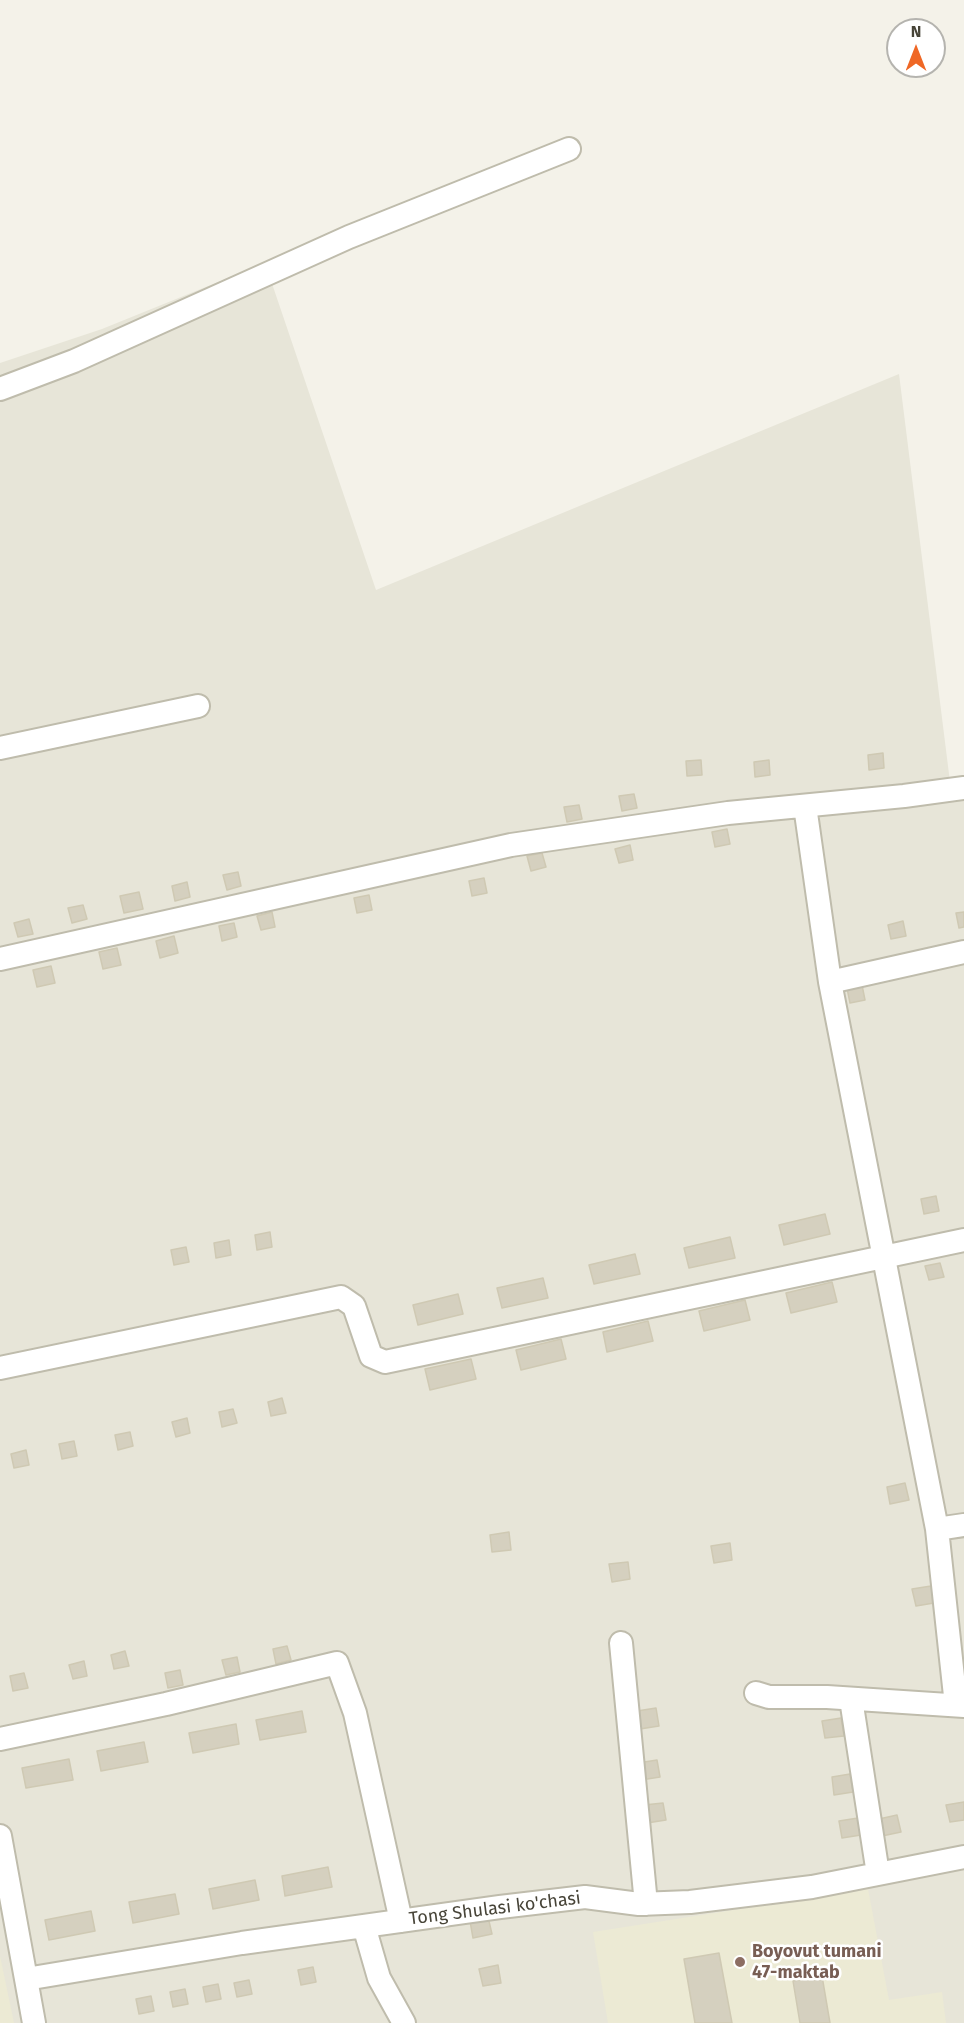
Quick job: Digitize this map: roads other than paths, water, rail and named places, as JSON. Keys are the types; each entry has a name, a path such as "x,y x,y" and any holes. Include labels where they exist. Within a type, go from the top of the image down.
{"street":[{"path":"0,389 74,361 350,237 569,149"},
{"path":"0,748 198,706"},
{"path":"0,958 511,845 728,813 964,788"},
{"path":"756,1694 769,1697 851,1699 960,1706 937,1529 830,982 805,806"},
{"path":"830,982 964,952"},
{"path":"0,1368 341,1297 354,1306 371,1356 385,1362 964,1240"},
{"path":"937,1529 964,1525"},
{"path":"621,1643 646,1904"},
{"path":"0,1739 166,1704 337,1663 356,1713 401,1921"},
{"path":"851,1699 878,1874"},
{"path":"0,1836 34,2023"},
{"name":"Tong Shulasi ko'chasi","path":"26,1979 242,1943 585,1897 646,1904 690,1902 801,1888 964,1857"},
{"path":"364,1926 379,1978 404,2023"}],"place":[{"name":"Boyovut tumani 47-maktab","path":"740,1962"}]}
